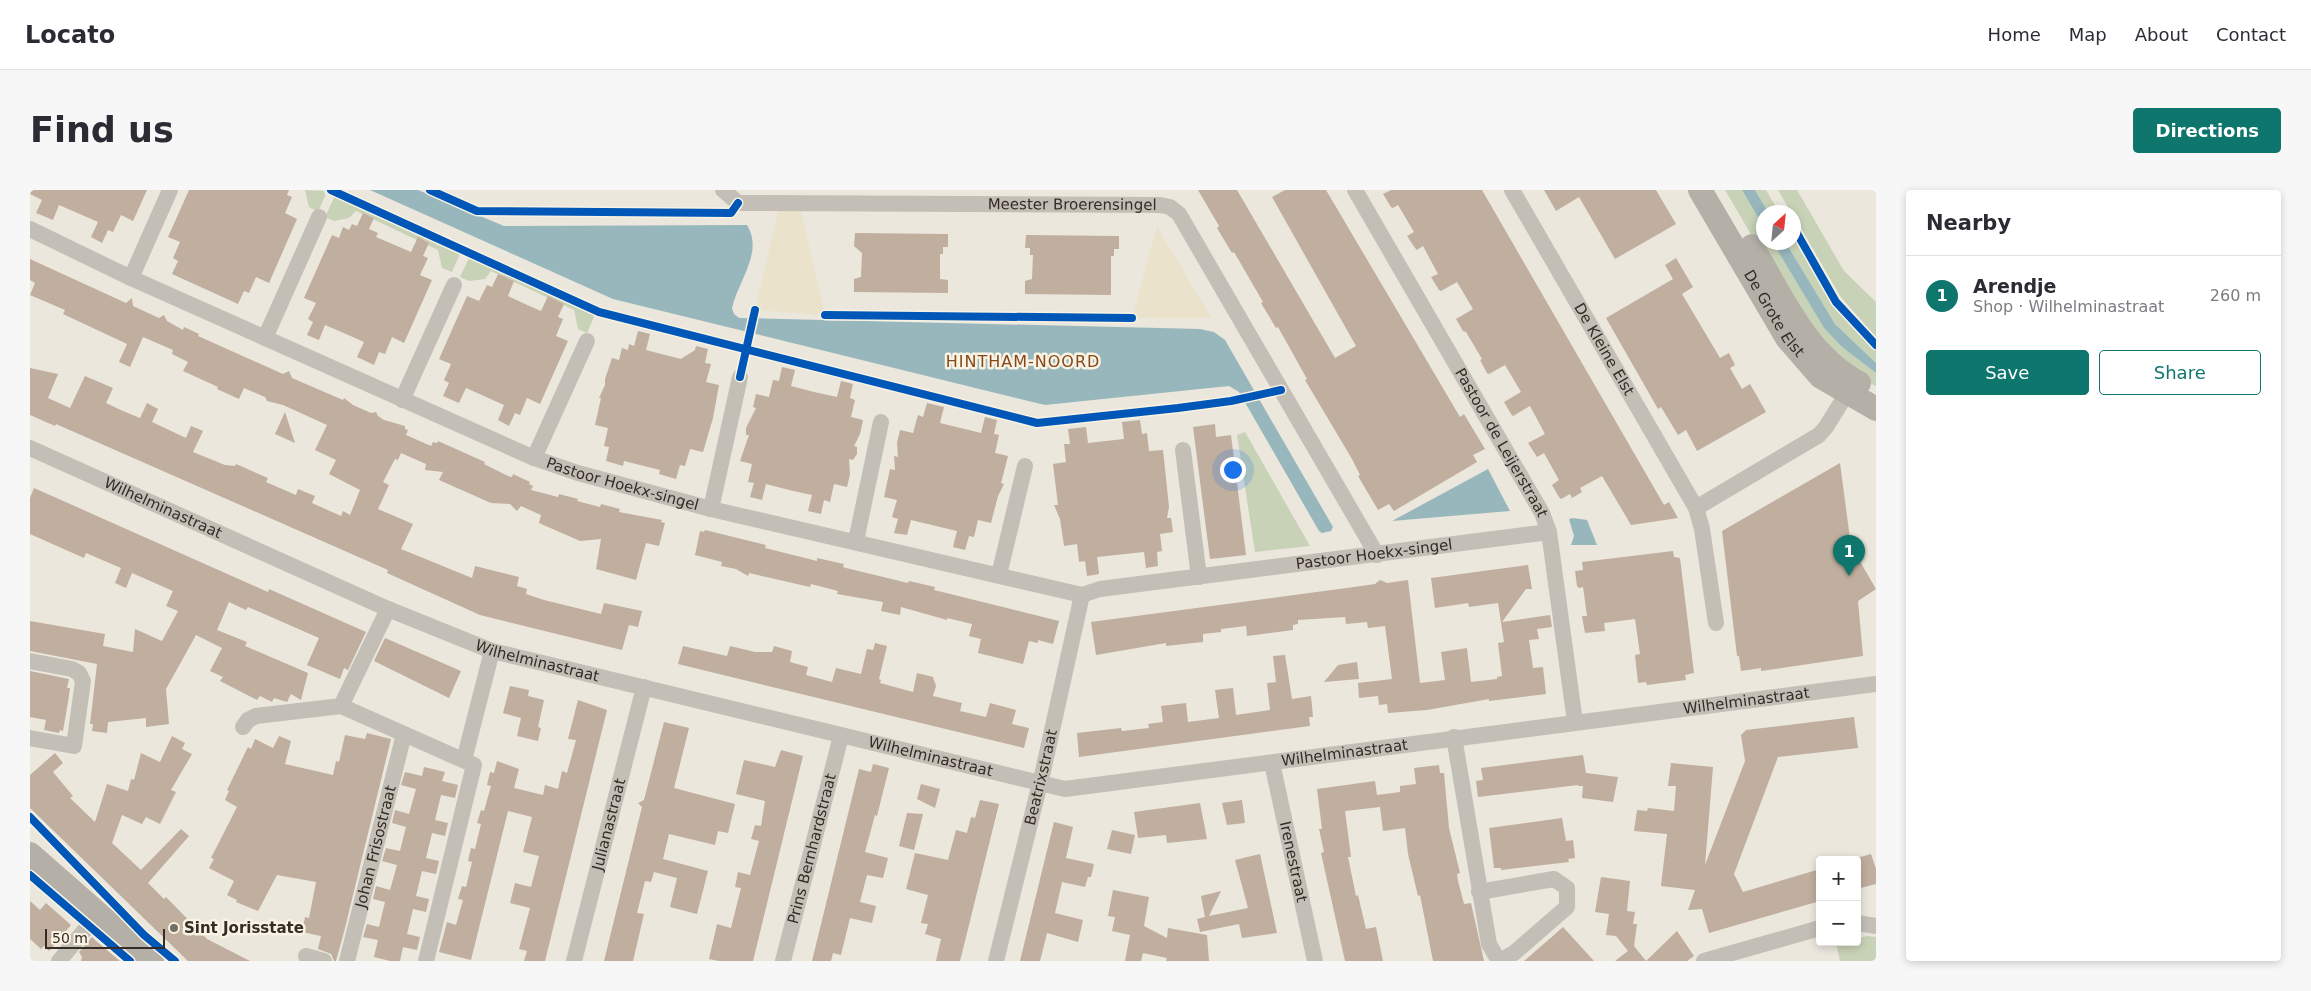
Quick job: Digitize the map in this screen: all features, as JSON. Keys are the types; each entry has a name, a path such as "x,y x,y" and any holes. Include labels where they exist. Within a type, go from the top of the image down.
{"main road":[{"name":"De Grote Elst","path":"1700,190 1787,338 1821,378 1876,392"},
{"name":"De Grote Elst","path":"1718,190 1804,334 1851,387 1876,409"},
{"path":"30,854 152,961"}],"street":[{"path":"131,278 170,190"},
{"name":"Meester Broerensingel","path":"724,190 738,203 1160,205 1170,207 1179,214 1377,555"},
{"name":"Pastoor de Leijerstraat","path":"1355,190 1542,513 1549,532 1575,722"},
{"name":"De Kleine Elst","path":"1512,190 1696,508 1702,529 1716,623"},
{"path":"265,338 319,217"},
{"name":"Pastoor Hoekx-singel","path":"30,229 131,278 534,458 578,473 711,508 1082,595 1100,589 1549,532"},
{"path":"402,400 454,285"},
{"name":"Pastoor Hoekx-singel","path":"534,458 586,341"},
{"name":"Pastoor Hoekx-singel","path":"711,508 740,377"},
{"path":"1696,508 1819,435 1851,387"},
{"path":"856,541 881,422"},
{"name":"Wilhelminastraat","path":"30,448 388,608 492,651 1065,789 1272,763 1454,737 1876,684"},
{"path":"1183,450 1199,577"},
{"path":"999,575 1025,466"},
{"name":"Beatrixstraat","path":"996,961 1040,784 1082,595"},
{"path":"342,706 388,608"},
{"path":"464,760 492,651"},
{"path":"30,661 72,669 79,673 82,680 74,746 30,738"},
{"name":"Julianastraat","path":"574,961 644,688"},
{"path":"243,727 248,720 256,716 342,706 474,765 426,961"},
{"name":"Johan Frisostraat","path":"347,961 404,734"},
{"name":"Prins Bernhardstraat","path":"783,961 841,736"},
{"path":"1454,737 1478,892 1489,944 1500,961 1514,953 1567,907 1567,888 1554,879 1478,892"},
{"name":"Irenestraat","path":"1272,763 1315,961"},
{"path":"59,961 98,914"},
{"path":"1861,924 1876,926"},
{"path":"1704,961 1816,929"},
{"path":"306,956 324,961"}],"green space":[{"path":"305,190 324,191 325,196 318,212 309,207"},
{"path":"1725,190 1742,190 1756,214 1756,243"},
{"path":"1755,190 1766,190 1775,205 1764,205"},
{"path":"1778,190 1797,190 1844,271 1876,302 1876,337 1840,296 1801,228 1801,205 1787,205"},
{"path":"338,197 458,251 459,256 452,272 442,268 438,250 356,211 349,218 334,221 325,217 334,198"},
{"path":"1801,249 1832,302 1876,350 1876,363 1835,324 1790,250"},
{"path":"1760,250 1777,250 1824,328 1842,347 1876,373 1876,386 1856,377 1804,325"},
{"path":"473,257 593,312 594,317 587,333 578,329 574,310 491,271 485,279 469,281 460,277 469,258"},
{"path":"1245,432 1310,546 1255,552 1237,435"},
{"path":"1861,937 1876,937 1876,961 1840,961 1837,946 1861,946"}],"shaded area":[{"path":"780,203 799,203 825,315 755,310"},
{"path":"1157,226 1211,318 1132,318"}],"water":[{"path":"370,190 418,190 504,226 747,225 753,246 748,266 732,308 734,314 739,318 1200,329 1214,332 1225,340 1333,527 1331,531 1322,533 1319,531 1239,392 1229,386 1045,405 613,299"},
{"path":"1742,190 1755,190 1764,205 1756,205 1756,214"},
{"path":"1777,250 1790,250 1835,324 1876,363 1876,373 1842,347 1824,328"},
{"path":"1488,469 1510,511 1392,521"},
{"path":"1569,519 1587,520 1597,545 1571,545 1574,536"}],"building":[{"path":"30,190 147,190 133,221 121,215 113,232 108,230 102,243 91,237 98,222 59,205 53,220 36,213 42,200 30,194"},
{"path":"189,190 289,190 287,195 292,197 285,213 297,219 269,283 256,277 249,293 244,291 238,304 172,274 178,261 173,258 180,242 168,237"},
{"path":"1198,190 1237,190 1335,358 1356,346 1272,197 1285,190 1326,190 1460,417 1464,414 1485,449 1473,455 1477,462 1394,511 1389,504 1378,510 1358,476 1360,475 1352,459 1305,380 1307,379 1278,327 1276,328 1234,252 1232,253 1217,228 1219,226"},
{"path":"1391,190 1482,190 1664,505 1669,502 1678,518 1631,525 1602,476 1580,488 1582,492 1572,498 1570,494 1561,499 1559,497 1552,485 1559,480 1544,453 1537,457 1528,443 1545,434 1530,406 1513,416 1511,414 1504,402 1521,392 1505,365 1489,374 1487,373 1480,360 1482,359 1456,319 1473,309 1457,282 1441,291 1439,290 1431,277 1438,274 1423,246 1417,250 1415,248 1407,236 1414,232 1398,205 1393,208 1391,207 1383,194"},
{"path":"1544,190 1656,190 1676,224 1615,259 1579,197 1556,211"},
{"path":"363,213 374,218 369,229 378,233 376,237 411,252 418,237 429,243 423,256 428,258 420,275 432,280 404,343 392,337 385,354 379,352 374,365 357,357 364,342 325,325 319,340 307,335 313,322 308,319 316,303 304,298 332,235 339,238 343,227 349,230 352,224 357,226"},
{"path":"855,233 948,234 948,247 943,247 943,254 940,254 940,279 948,280 948,293 854,292 854,279 861,277 862,253 854,246"},
{"path":"1026,235 1119,236 1119,249 1114,249 1114,256 1111,256 1111,295 1025,294 1025,281 1032,279 1033,255 1030,255 1030,248 1025,248"},
{"path":"1676,258 1693,287 1682,294 1720,358 1729,353 1735,365 1730,368 1742,389 1750,384 1766,412 1697,451 1686,430 1678,435 1661,407 1658,409 1606,318 1673,279 1665,265"},
{"path":"30,259 126,303 132,298 133,306 159,318 164,315 167,321 183,330 184,327 199,334 198,336 283,374 289,371 292,378 343,400 344,398 353,405 371,413 376,412 384,420 405,426 405,429 408,430 406,435 431,446 433,442 437,443 438,441 485,462 484,464 508,476 512,477 513,474 530,482 529,484 533,486 531,490 558,497 559,494 600,507 601,504 620,509 619,512 662,520 661,522 665,523 659,546 646,543 636,580 596,569 601,539 580,541 539,523 541,515 521,506 517,511 510,504 491,503 439,480 443,472 425,470 426,464 401,453 398,460 395,459 383,482 389,485 378,509 413,524 401,549 472,578 475,566 519,577 517,586 527,589 526,594 544,600 601,614 604,603 642,611 638,627 629,625 622,650 480,615 387,573 388,570 56,424 55,426 30,415 30,368 58,374 48,398 70,408 85,376 113,388 106,403 123,411 140,418 147,403 158,409 152,422 186,438 191,426 203,431 193,452 225,465 235,466 236,464 268,478 266,482 296,495 298,489 315,496 312,503 341,516 343,511 350,515 360,490 329,474 336,460 315,450 327,425 283,405 267,401 265,397 244,388 239,399 217,389 218,387 183,371 188,362 172,354 173,350 143,337 130,367 119,362 127,344 63,314 65,310 30,295 35,283 30,280"},
{"path":"498,274 514,281 508,296 525,304 541,311 548,296 564,304 558,317 563,319 556,336 568,341 540,404 527,398 520,415 515,413 509,426 498,420 504,405 466,388 459,403 443,396 449,383 444,380 451,364 439,359 467,296 479,301 487,285 492,287"},
{"path":"638,331 650,334 646,350 669,356 681,359 695,350 696,346 708,349 705,363 711,364 706,382 719,385 713,418 703,452 690,449 685,466 680,465 676,479 659,474 660,470 624,461 623,466 606,461 609,447 604,446 608,428 595,425 601,398 599,398 605,385 605,379 612,358 619,360 622,348 628,350 629,344 634,346"},
{"path":"782,367 795,370 791,386 814,392 837,397 841,381 853,384 850,398 855,400 851,417 863,420 860,434 854,446 857,447 857,454 853,460 849,459 850,474 847,487 834,484 830,502 824,500 821,514 808,511 812,495 766,484 762,500 750,497 754,483 748,482 752,464 740,461 749,435 746,435 746,428 756,408 753,407 756,394 769,397 773,380 779,381"},
{"path":"927,403 944,407 940,423 981,433 985,417 997,420 994,434 999,435 995,453 1008,456 1001,483 1004,484 998,496 991,523 978,520 974,537 969,536 965,550 953,547 957,531 911,520 907,535 894,533 898,519 892,517 897,500 884,497 890,469 895,470 894,456 898,457 897,443 900,430 913,433 918,415 923,417"},
{"path":"285,412 295,443 275,434"},
{"path":"1140,420 1142,434 1147,433 1149,451 1163,450 1169,507 1167,518 1171,518 1173,532 1160,534 1162,551 1157,552 1158,566 1146,568 1144,552 1097,557 1099,574 1087,576 1085,561 1079,562 1077,544 1064,546 1060,519 1054,505 1058,505 1053,464 1066,462 1064,444 1070,444 1068,429 1086,427 1088,443 1124,439 1122,422"},
{"path":"1215,424 1216,437 1231,435 1246,555 1210,559 1193,427"},
{"path":"1840,463 1851,546 1876,589 1858,601 1863,656 1761,671 1761,668 1741,671 1739,656 1737,656 1722,531"},
{"path":"34,488 268,592 269,589 366,632 348,670 344,668 340,679 307,665 319,638 248,607 246,610 229,602 217,630 247,642 245,646 308,673 301,700 291,694 287,702 274,698 272,702 260,696 257,700 220,681 223,677 210,671 222,648 196,635 166,689 169,724 146,727 146,718 108,722 107,733 92,731 93,724 90,724 97,664 30,651 30,621 105,634 103,646 133,652 135,629 162,641 178,611 166,606 173,591 132,573 126,588 115,583 121,568 86,553 84,558 30,534 30,498"},
{"path":"705,530 766,545 765,548 817,561 817,558 844,564 843,567 846,568 908,583 909,581 935,587 934,590 1059,621 1053,644 1038,640 1038,643 1029,641 1023,664 978,653 981,639 969,636 972,624 947,618 947,620 901,607 900,615 881,611 883,602 837,594 838,591 811,584 810,587 749,573 748,576 736,569 721,566 722,562 695,555 700,531 704,532"},
{"path":"1673,551 1674,557 1680,558 1694,673 1685,675 1686,680 1647,685 1646,682 1638,683 1635,655 1640,654 1635,619 1604,623 1605,631 1585,633 1582,616 1587,616 1583,587 1579,588 1577,586 1575,571 1583,570 1582,562"},
{"path":"1528,565 1532,589 1526,589 1502,622 1550,615 1552,627 1537,629 1539,639 1529,640 1533,668 1543,667 1546,694 1489,701 1489,699 1427,710 1388,713 1387,704 1379,705 1378,696 1359,698 1358,683 1392,679 1385,626 1368,628 1367,622 1346,624 1345,617 1298,620 1298,624 1293,625 1293,630 1247,636 1246,626 1221,629 1221,632 1203,634 1203,642 1166,646 1166,643 1096,655 1091,622 1375,584 1380,580 1387,583 1408,580 1420,683 1445,680 1441,652 1467,648 1471,682 1497,679 1497,677 1502,676 1498,643 1504,642 1498,603 1469,607 1468,603 1435,608 1431,578"},
{"path":"385,638 461,671 449,698 374,661"},
{"path":"875,643 887,646 879,679 881,680 880,683 913,692 917,673 933,677 936,686 933,696 962,703 960,711 986,717 990,703 1016,710 1012,724 1029,728 1024,748 678,664 683,646 727,656 730,646 755,652 772,652 774,646 792,651 790,662 808,667 806,675 832,682 836,668 861,674 867,649 873,650"},
{"path":"1285,655 1292,699 1311,696 1313,717 1309,717 1310,726 1079,757 1077,733 1121,728 1122,731 1149,728 1148,724 1163,722 1161,706 1186,703 1188,722 1219,718 1215,690 1233,688 1236,715 1270,710 1267,683 1276,682 1273,656"},
{"path":"1357,662 1359,679 1324,682 1338,665"},
{"path":"30,671 69,679 67,688 70,688 63,731 60,730 59,733 44,730 46,720 30,717"},
{"path":"510,686 529,690 528,696 544,700 538,727 541,728 538,741 517,736 521,718 503,713"},
{"path":"578,700 607,710 545,961 524,961 527,951 519,949 530,908 510,903 515,883 531,887 539,856 523,852 532,817 508,811 471,960 439,952 447,922 456,925 463,900 458,899 462,886 466,887 472,862 468,861 471,848 475,849 481,824 477,823 481,810 484,811 491,786 487,785 490,772 494,773 497,761 519,769 514,788 543,795 545,785 558,789 562,771 567,773 576,740 568,739"},
{"path":"1854,717 1858,748 1778,757 1734,874 1743,892 1816,870 1816,902 1709,933 1702,909 1688,910 1695,890 1661,886 1667,834 1634,831 1637,810 1647,811 1648,808 1674,811 1676,786 1668,786 1671,763 1713,767 1705,865 1745,761 1741,735 1746,730"},
{"path":"664,722 689,728 674,788 735,804 728,833 718,831 715,845 669,834 663,859 708,871 697,914 670,907 677,878 654,872 651,882 645,881 637,913 644,914 633,961 604,961 642,807 638,803 644,800"},
{"path":"367,733 391,739 344,932 336,961 334,961 331,954 318,949 321,936 302,932 305,917 309,918 316,882 277,875 258,911 236,902 237,900 227,895 234,881 209,868 214,859 211,858 237,807 225,800 229,791 227,790 248,747 251,749 255,739 273,748 279,736 291,741 285,764 333,775 336,761 339,762 345,735 365,739"},
{"path":"172,736 185,743 182,749 192,754 171,790 176,792 160,824 146,817 142,824 122,815 112,843 141,870 181,829 189,836 148,883 164,899 166,897 207,939 250,961 188,961 30,808 30,775 55,753 63,763 53,772 73,796 70,798 95,822 107,784 128,791 131,779 134,780 141,753 160,762"},
{"path":"781,750 803,756 753,961 719,961 709,959 717,924 731,928 741,888 735,887 738,872 750,875 759,841 751,839 755,825 761,826 765,801 736,794 744,760 775,767"},
{"path":"1583,755 1586,773 1618,777 1613,802 1582,798 1583,786 1578,785 1478,797 1476,781 1483,780 1481,768"},
{"path":"873,764 889,768 877,816 875,815 865,852 888,858 883,878 867,875 860,902 876,906 872,923 850,918 841,955 833,953 831,961 812,961 859,769 871,772"},
{"path":"1439,765 1440,773 1444,773 1449,828 1460,873 1457,874 1458,881 1464,904 1471,903 1484,961 1433,961 1420,895 1418,896 1408,854 1405,828 1383,831 1380,807 1345,811 1351,857 1348,857 1356,896 1358,895 1366,929 1376,927 1383,961 1345,961 1321,853 1324,852 1319,829 1322,829 1317,789 1375,781 1377,795 1400,792 1400,786 1416,784 1414,768"},
{"path":"424,767 445,772 442,781 458,785 455,798 441,795 435,820 448,823 445,836 432,833 426,858 439,861 436,874 422,871 416,896 429,899 426,912 413,909 407,934 420,937 417,950 403,947 400,961 390,961 374,957 378,940 363,937 367,924 379,927 385,902 373,899 376,886 390,890 397,865 382,861 386,848 400,851 406,827 392,823 395,810 409,814 416,789 401,785 405,772 422,776"},
{"path":"921,784 940,789 935,808 917,799"},
{"path":"980,800 999,804 960,961 936,961 941,939 925,934 928,924 921,923 928,895 906,889 915,853 948,860 956,830 967,833 971,817 975,818"},
{"path":"1242,800 1245,823 1227,825 1222,803"},
{"path":"1200,803 1207,839 1167,843 1166,835 1138,838 1134,812"},
{"path":"907,813 923,814 914,850 899,846"},
{"path":"1562,818 1566,841 1573,840 1575,858 1568,859 1569,862 1501,870 1501,868 1494,868 1489,828"},
{"path":"1054,822 1073,827 1066,858 1094,864 1091,877 1088,877 1085,887 1062,882 1055,913 1083,920 1078,942 1047,933 1040,961 1020,961"},
{"path":"1112,830 1135,835 1131,854 1107,849"},
{"path":"1260,854 1277,933 1242,938 1239,924 1200,932 1197,919 1205,917 1201,896 1221,891 1209,916 1248,908 1235,860"},
{"path":"1871,854 1876,869 1876,884 1861,888 1861,857"},
{"path":"1601,877 1630,881 1627,911 1635,912 1633,924 1637,924 1634,946 1646,961 1615,961 1628,951 1616,936 1606,935 1609,914 1595,912"},
{"path":"1113,890 1149,897 1144,926 1167,938 1168,928 1207,935 1209,961 1166,961 1167,958 1143,953 1141,961 1125,961 1130,935 1112,931 1115,917 1108,916"},
{"path":"30,901 40,910 46,903 71,925 49,951 44,946 41,949 30,939"},
{"path":"1563,927 1594,961 1524,961 1554,935"},
{"path":"1677,931 1694,956 1687,961 1646,961"},
{"path":"92,937 120,961 81,961 82,957 79,952"}],"cycle path":[{"path":"331,190 599,312 1037,423 1231,401 1281,390"},
{"path":"430,190 477,211 731,213 738,203"},
{"path":"1801,240 1836,302 1876,345"},
{"path":"740,377 755,310"},
{"path":"825,315 1132,318"},
{"path":"30,817 144,935 175,961"},
{"path":"30,875 130,961"}],"place":[{"name":"Arendje","path":"1849,576"},
{"name":"Sint Jorisstate","path":"174,928"}],"district":[{"name":"HINTHAM-NOORD","path":"1023,361"}]}
